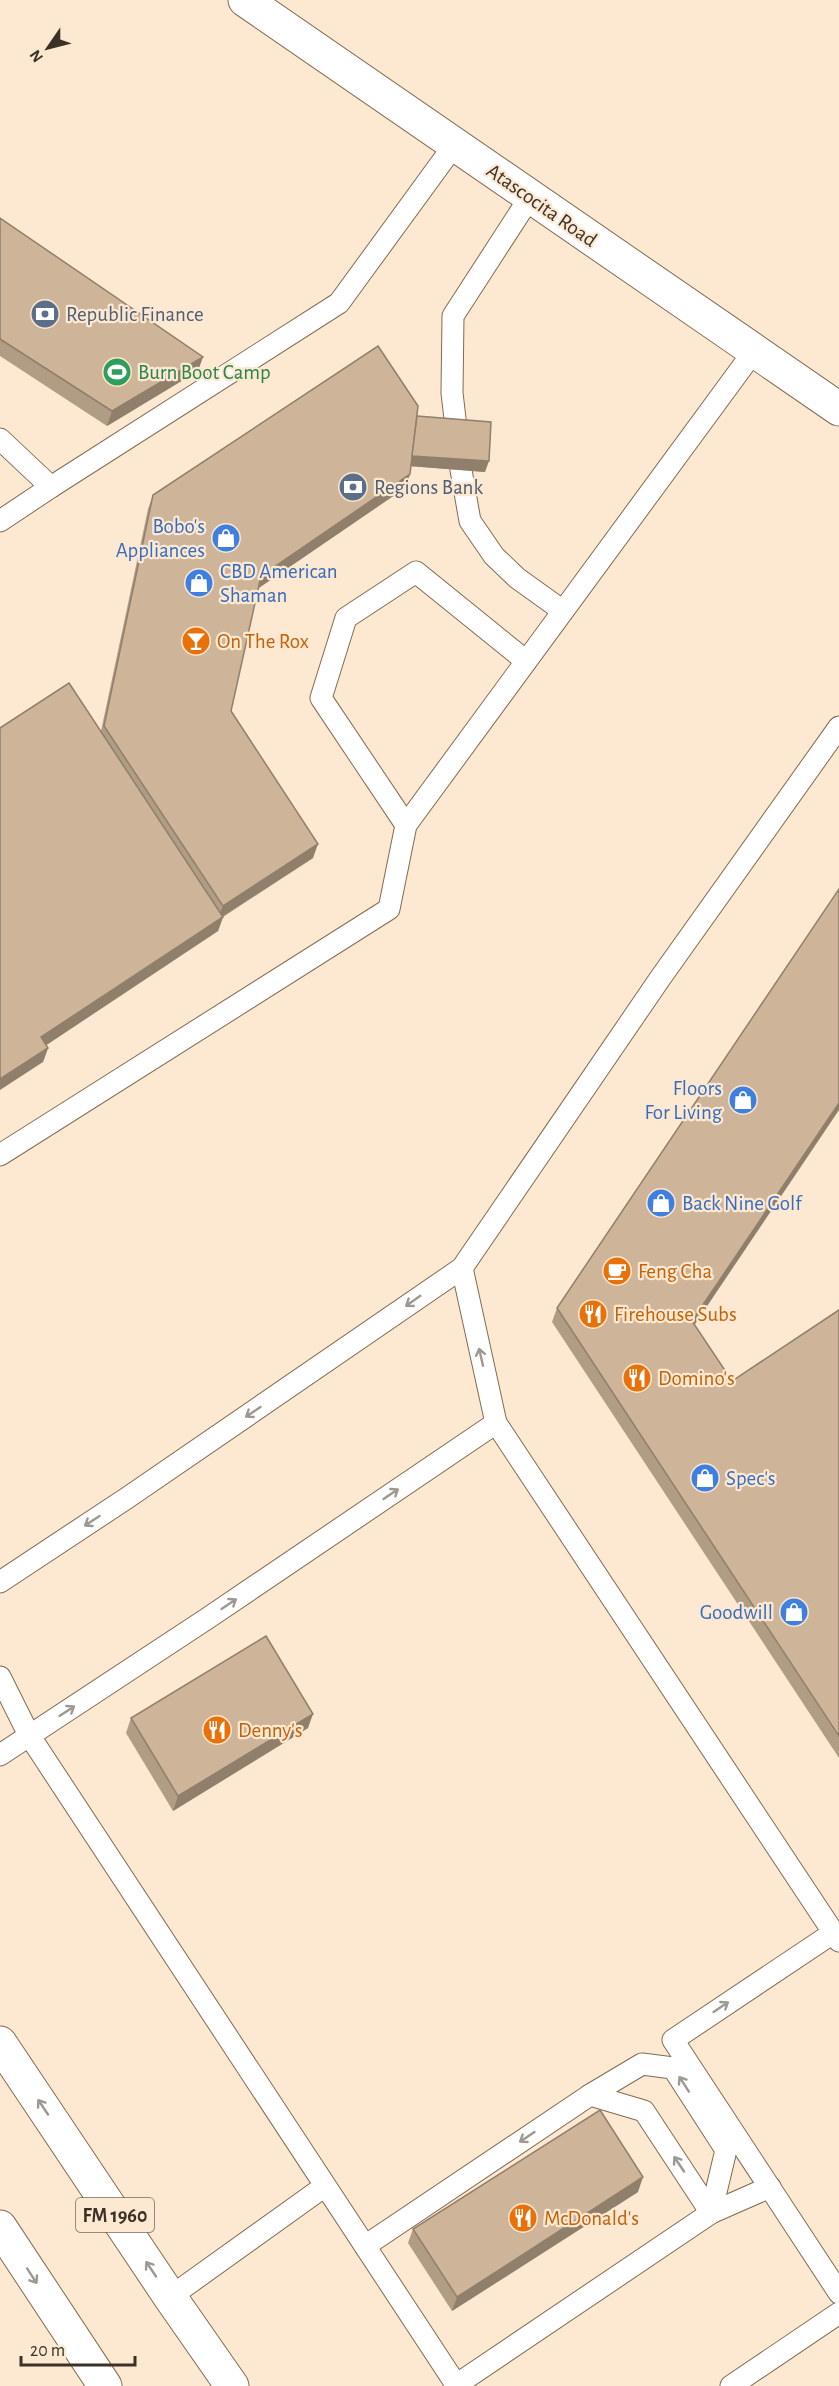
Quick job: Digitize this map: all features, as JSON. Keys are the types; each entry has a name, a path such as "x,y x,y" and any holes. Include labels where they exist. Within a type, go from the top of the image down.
{"main road":[{"name":"Atascocita Road","path":"245,0 839,409"},
{"name":"FM 1960","path":"0,2043 232,2386"},
{"path":"0,2227 105,2386"}],"lane":[{"path":"0,521 339,303 454,144"},
{"path":"530,197 453,316 452,393 461,470 470,521 494,556 517,578 563,611"},
{"path":"0,1155 389,909 406,825 754,351"},
{"path":"0,439 51,487"},
{"path":"406,825 321,698 346,618 416,572 526,661"},
{"path":"0,1582 127,1498 462,1268 661,977 839,727"},
{"path":"462,1268 496,1423 836,1937 673,2040 839,2293"},
{"path":"0,1755 208,1618 496,1423"},
{"path":"0,1677 29,1736 457,2386 711,2212 770,2187"},
{"path":"365,2246 590,2095 642,2064 673,2068 726,2150 711,2212"},
{"path":"590,2095 644,2111 711,2212"},
{"path":"170,2297 325,2186"},
{"path":"731,2386 839,2313"}],"building":[{"path":"0,218 203,357 112,411 0,339"},
{"path":"378,346 418,406 410,474 261,576 231,711 318,844 223,906 104,726 153,495"},
{"path":"417,416 491,422 489,461 412,456"},
{"path":"69,683 223,917 41,1037 48,1048 0,1079 0,728"},
{"path":"839,889 839,1103 692,1321 732,1381 839,1310 839,1736 557,1308"},
{"name":"Denny's","path":"266,1636 313,1714 178,1796 131,1718"},
{"name":"McDonald's","path":"600,2110 643,2177 457,2297 413,2229"}],"place":[{"name":"Republic Finance","path":"45,314"},
{"name":"Burn Boot Camp","path":"117,372"},
{"name":"Regions Bank","path":"353,487"},
{"name":"Bobo's Appliances","path":"226,538"},
{"name":"CBD American Shaman","path":"199,583"},
{"name":"On The Rox","path":"196,641"},
{"name":"Floors For Living","path":"743,1100"},
{"name":"Back Nine Golf","path":"661,1203"},
{"name":"Feng Cha","path":"617,1271"},
{"name":"Firehouse Subs","path":"593,1314"},
{"name":"Domino's","path":"637,1378"},
{"name":"Spec's","path":"705,1478"},
{"name":"Goodwill","path":"794,1612"},
{"name":"Denny's","path":"217,1730"},
{"name":"McDonald's","path":"523,2218"}]}
